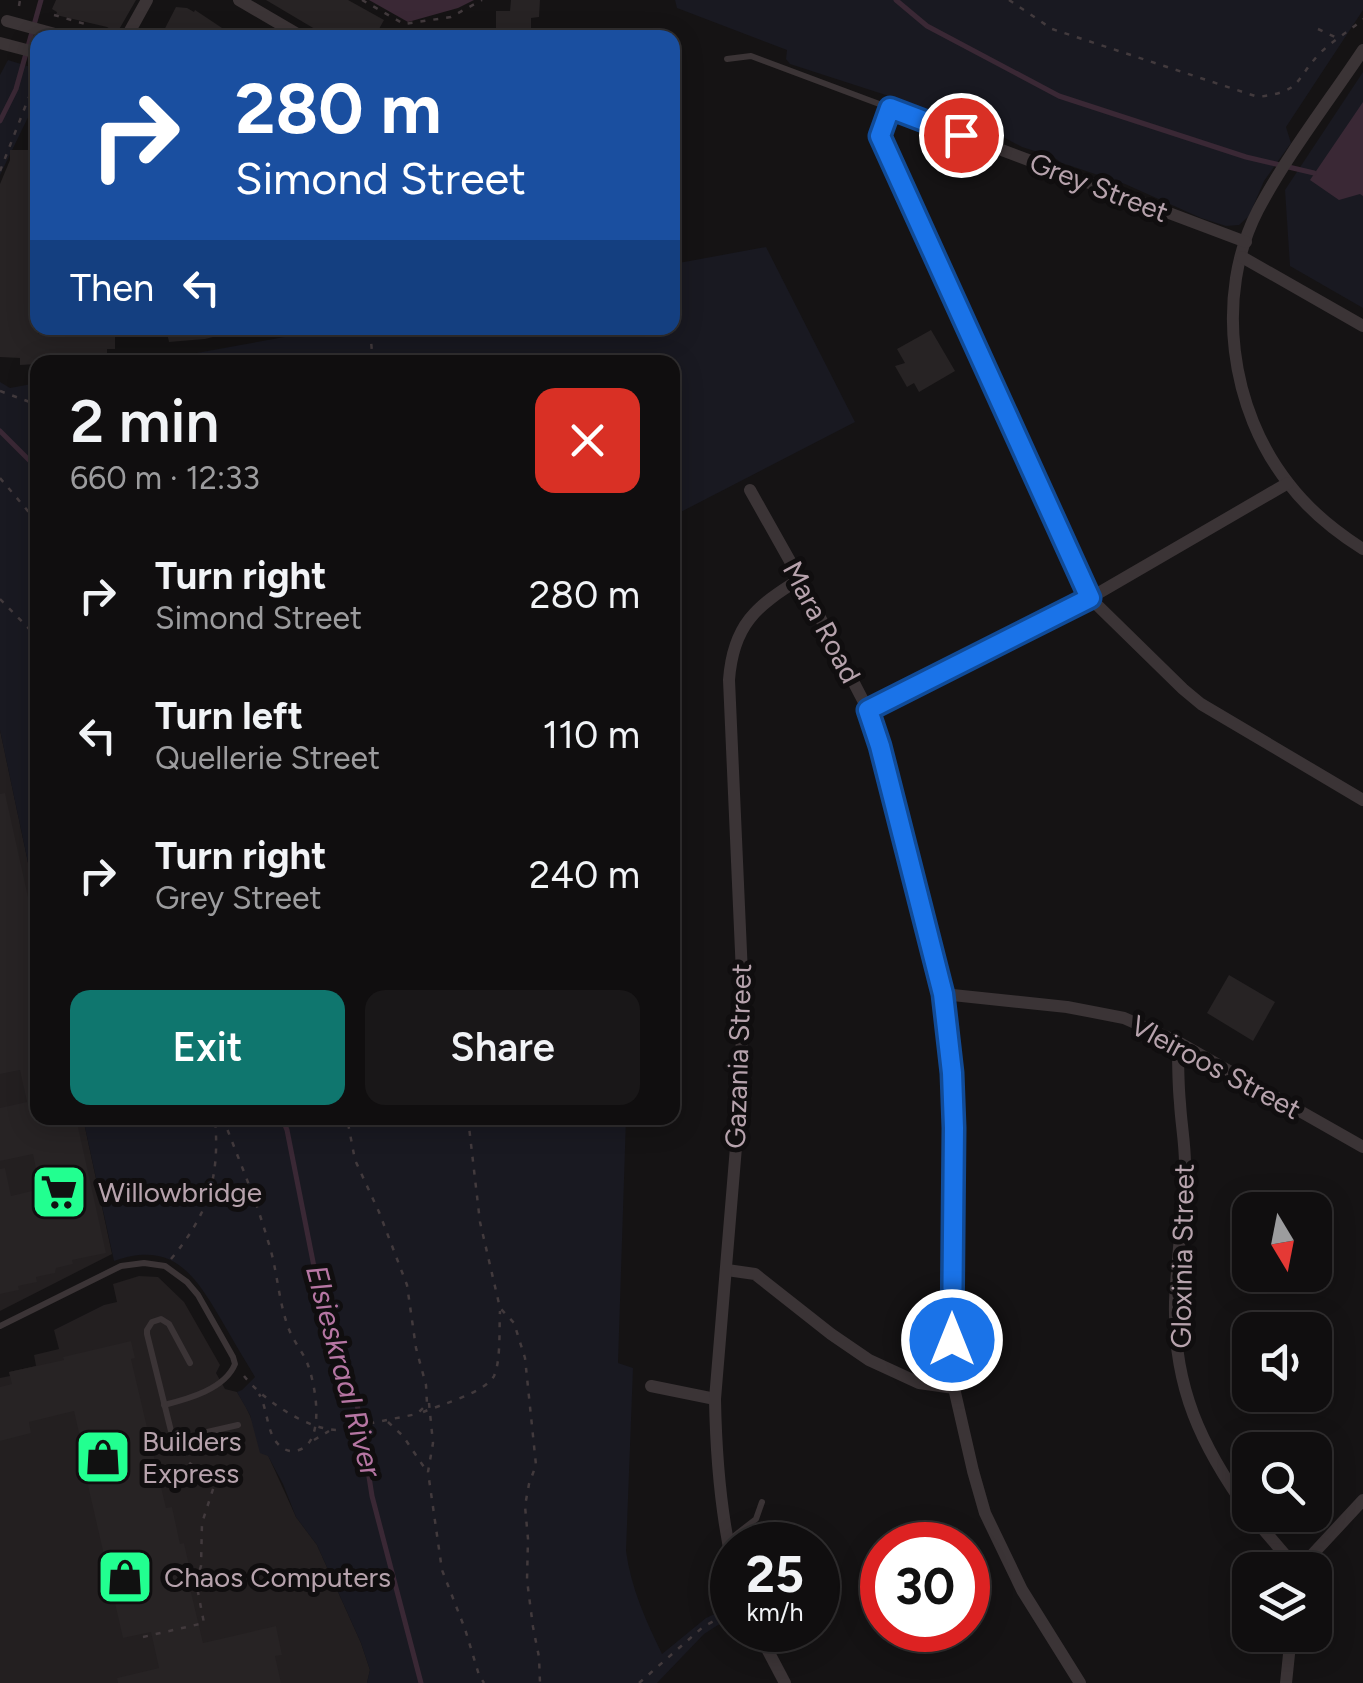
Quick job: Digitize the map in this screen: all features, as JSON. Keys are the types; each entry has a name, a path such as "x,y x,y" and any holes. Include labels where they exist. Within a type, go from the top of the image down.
{"street":[{"path":"130,30 147,0"},
{"path":"239,0 290,30"},
{"path":"4,20 38,30"},
{"path":"1,43 30,52"},
{"path":"1363,50 1257,212 1234,290 1233,333 1238,378 1269,452 1288,483 1326,521 1363,549"},
{"path":"890,108 881,131 882,144 1090,598 1201,704 1363,800"},
{"name":"Grey Street","path":"890,108 1244,250 1363,326"},
{"path":"868,710 1090,598 1288,483"},
{"name":"Mara Road","path":"750,490 868,710 884,759 943,994 952,1073 954,1388 986,1513 1022,1590 1080,1683"},
{"name":"Gazania Street","path":"724,1522 715,1399 740,1099 743,997 730,662 735,642 754,612 800,578"},
{"name":"Vleiroos Street","path":"943,994 1103,1012 1124,1018 1178,1042 1363,1146"},
{"name":"Gloxinia Street","path":"1178,1042 1185,1162 1176,1334 1192,1413 1204,1443 1232,1485"},
{"path":"727,1270 754,1274 869,1360 918,1383 954,1388"},
{"path":"651,1386 715,1399"},
{"path":"1315,1552 1363,1500"},
{"name":"Gloxinia Street","path":"1266,1532 1283,1552"},
{"path":"768,1652 784,1683"},
{"path":"1286,1683 1289,1652"}],"lane":[{"name":"Grey Street","path":"727,59 751,56 890,108"},
{"path":"0,1326 122,1266 165,1266 198,1295 233,1357 234,1368 226,1378 186,1400 164,1405"},
{"path":"190,1363 169,1324 161,1320 152,1322 147,1334 172,1435 181,1438 238,1425"},
{"path":"752,1522 762,1502"}],"path":[{"path":"362,0 404,24 451,16 482,0"},
{"path":"1010,0 1052,29 1258,97 1285,93 1320,54 1363,19"},
{"path":"54,15 85,24"},
{"path":"1318,29 1338,39"},
{"path":"0,171 30,94"},
{"path":"0,391 30,402"},
{"path":"0,478 30,514"},
{"path":"0,598 30,630"},
{"path":"165,1266 207,1204 217,1160 215,1125"},
{"path":"226,1125 268,1240 287,1326 310,1371 315,1426 314,1436 305,1447"},
{"path":"348,1125 355,1160 380,1212 406,1286 430,1409 433,1443 428,1472 442,1570 484,1683"},
{"path":"233,1357 264,1403 276,1441 290,1451 334,1430 417,1414 478,1390 493,1380 500,1308 480,1222 469,1125"},
{"path":"500,1308 514,1323 526,1358 536,1465 528,1484 526,1506 527,1580 540,1683"},
{"path":"255,1389 315,1426 334,1430"},
{"path":"417,1414 427,1404 427,1391"},
{"path":"382,1421 389,1422 404,1436 428,1472"},
{"path":"143,1637 204,1623 196,1582 202,1560 202,1524 215,1484 187,1461 181,1438"},
{"path":"639,1683 710,1623"}],"shaded area":[{"path":"369,0 474,0 408,22"},
{"path":"675,0 1363,0 1363,10 1286,127 1291,143 1264,181 1249,216 1239,225 1226,226 1005,138 941,120 911,109 895,98 790,64 787,50 677,8"},
{"path":"8,60 30,67 30,113 0,175 0,75"},
{"path":"1363,72 1363,308 1290,266 1285,190"},
{"path":"1363,102 1363,196 1339,200 1310,180"},
{"path":"766,247 855,422 680,512 680,355 186,355 296,335 680,335 680,263"},
{"path":"0,382 10,388 30,384 30,872 0,730"},
{"path":"0,730 30,872 30,1125 84,1125 112,1254 0,1311"},
{"path":"85,1125 626,1125 618,1363 633,1368 628,1565 662,1654 710,1616 710,1630 657,1683 367,1683 370,1670 361,1643 317,1545 296,1517 268,1456 260,1453 250,1415 237,1392 255,1377 189,1274 165,1258 134,1256 114,1261"},
{"path":"139,1276 158,1277 184,1302 220,1365 216,1373 225,1389 237,1392 246,1407 296,1517 317,1545 361,1643 370,1670 367,1683 0,1683 0,1378 36,1366 34,1355 59,1349 54,1330 117,1302 113,1284"}],"building":[{"path":"56,0 136,0 119,30 56,15 52,9"},
{"path":"266,0 348,0 384,20 378,30 317,30"},
{"path":"511,0 540,0 539,17 531,18 531,30 496,28 496,11 510,11"},
{"path":"176,7 195,10 225,30 164,30"},
{"path":"10,150 30,150 30,335 115,335 115,349 107,349 107,355 30,355 30,364 20,365 20,358 0,357 0,184"},
{"path":"931,330 955,371 919,392 914,383 907,387 895,366 905,363 897,349"},
{"path":"168,335 221,335 205,339 169,342"},
{"name":"Willowbridge","path":"5,793 30,906 30,1125 78,1125 106,1253 72,1260 73,1264 56,1268 55,1273 36,1277 37,1282 0,1294 0,1169 5,1168 11,1196 40,1189 33,1154 0,1161 0,1108 27,1102 20,1070 0,1074 0,794"},
{"path":"1229,975 1275,1002 1253,1041 1207,1013"},
{"path":"131,1341 135,1358 131,1359 166,1508 172,1507 180,1544 184,1543 190,1570 186,1571 203,1643 276,1626 282,1655 275,1656 281,1683 118,1683 117,1678 159,1668 151,1632 123,1638 74,1411 29,1422 31,1433 0,1441 0,1387 12,1384 9,1372"}],"waterway":[{"name":"Elsieskraal River","path":"33,30 41,0"},
{"path":"896,0 927,26 1059,96 1246,157 1314,173"},
{"name":"Elsieskraal River","path":"0,121 16,89 30,39"},
{"name":"Elsieskraal River","path":"0,431 30,461"},
{"name":"Elsieskraal River","path":"285,1125 318,1287 344,1353 359,1413 372,1496 421,1683"}],"place":[{"name":"Willowbridge","path":"59,1192"},
{"name":"Builders Express","path":"103,1457"},
{"name":"Chaos Computers","path":"125,1577"}],"route":[{"path":"952,1340 954,1128 943,994 868,710 1090,598 880,136 890,108 961,135"}]}
